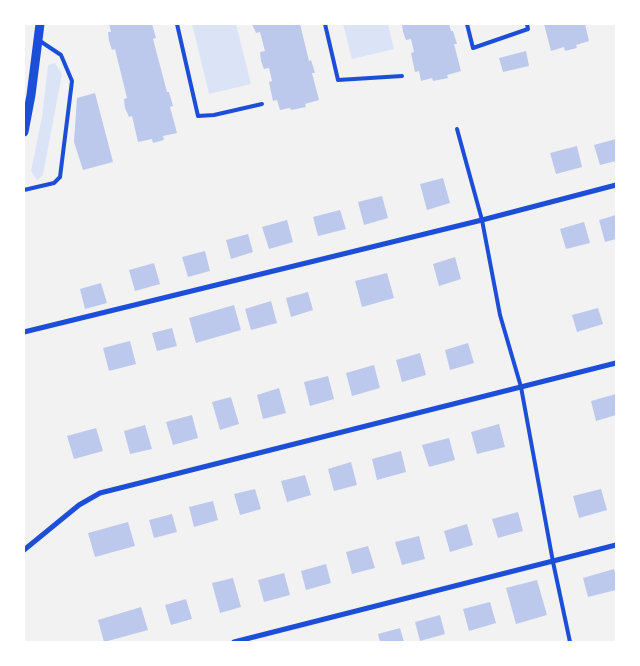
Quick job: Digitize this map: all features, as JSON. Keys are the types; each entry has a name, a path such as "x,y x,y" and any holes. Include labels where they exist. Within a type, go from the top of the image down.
{"street":[{"path":"24,132 32,95 40,24"},
{"path":"24,332 482,220 616,185"},
{"path":"24,550 79,505 100,493 616,363"},
{"path":"234,642 616,545"}],"lane":[{"path":"176,24 198,116 214,115 262,104"},
{"path":"325,24 338,80 402,76"},
{"path":"467,24 473,48 528,29 527,24"},
{"path":"24,190 54,183 60,177 72,81 61,55 39,40"},
{"path":"457,129 482,220 500,315 521,387 553,562 570,642"}],"shaded area":[{"path":"192,24 236,24 251,84 209,94"},
{"path":"343,24 388,24 394,49 352,59"},
{"path":"55,63 62,74 43,175 37,180 31,171 42,117 48,65"}],"building":[{"path":"109,24 152,24 156,38 153,39 167,92 169,92 173,106 170,107 177,133 163,136 164,140 153,143 152,139 138,142 132,116 129,117 125,108 124,99 127,98 115,49 112,50 109,41 108,32 111,32"},
{"path":"252,24 300,24 309,61 311,60 315,73 312,73 319,100 305,104 306,107 280,110 277,100 273,101 269,82 272,81 269,68 264,69 261,61 260,52 265,51 260,32 256,33"},
{"path":"402,24 449,24 457,44 454,44 461,71 447,75 448,78 433,81 432,78 421,81 419,71 415,72 411,53 414,52 411,39 406,40"},
{"path":"544,24 585,24 589,41 576,45 577,48 565,51 564,47 551,51"},
{"path":"526,51 529,66 503,72 499,58"},
{"path":"95,93 113,162 83,170 74,142 77,98"},
{"path":"616,139 616,161 600,165 594,145"},
{"path":"577,146 582,167 556,174 550,153"},
{"path":"443,178 450,203 427,210 420,184"},
{"path":"382,196 388,218 364,225 358,202"},
{"path":"340,210 346,229 318,236 313,217"},
{"path":"616,215 616,239 605,242 599,220"},
{"path":"287,220 293,242 269,249 262,227"},
{"path":"584,222 590,243 566,249 560,229"},
{"path":"248,234 253,252 231,259 226,240"},
{"path":"205,251 210,271 188,277 182,257"},
{"path":"455,257 461,279 439,286 433,264"},
{"path":"154,263 160,284 135,291 129,270"},
{"path":"387,273 394,298 362,307 355,281"},
{"path":"101,283 107,303 85,309 80,289"},
{"path":"308,292 313,310 291,317 286,298"},
{"path":"271,301 277,323 251,330 245,309"},
{"path":"234,305 241,330 196,343 189,318"},
{"path":"598,308 603,324 577,332 572,315"},
{"path":"172,328 177,346 157,351 152,333"},
{"path":"130,341 136,364 109,371 103,348"},
{"path":"468,343 474,363 450,370 445,350"},
{"path":"420,353 426,375 402,382 396,360"},
{"path":"374,365 380,388 352,396 346,373"},
{"path":"328,376 334,399 310,406 304,382"},
{"path":"279,388 286,413 263,419 257,395"},
{"path":"616,394 616,415 596,421 591,401"},
{"path":"231,397 239,424 220,430 212,402"},
{"path":"192,415 198,438 173,445 166,422"},
{"path":"499,424 505,447 477,454 471,432"},
{"path":"145,425 152,449 130,454 124,431"},
{"path":"96,428 103,451 74,459 67,436"},
{"path":"449,438 455,460 429,467 422,445"},
{"path":"401,451 406,472 377,480 372,459"},
{"path":"351,462 357,485 334,491 328,469"},
{"path":"305,475 311,495 287,502 281,481"},
{"path":"255,489 261,509 240,515 234,494"},
{"path":"601,489 607,510 579,518 573,496"},
{"path":"213,501 218,520 194,527 189,507"},
{"path":"518,512 523,531 498,538 492,519"},
{"path":"172,514 177,532 154,538 149,520"},
{"path":"128,522 135,546 95,557 88,533"},
{"path":"467,524 473,545 450,552 444,531"},
{"path":"419,536 425,559 402,565 395,542"},
{"path":"368,546 375,568 352,574 346,552"},
{"path":"326,564 331,583 306,590 301,571"},
{"path":"614,569 616,590 588,597 583,578"},
{"path":"284,573 290,595 264,602 258,580"},
{"path":"233,578 241,607 220,613 212,583"},
{"path":"537,580 547,615 516,624 506,588"},
{"path":"186,599 192,619 171,625 165,605"},
{"path":"490,602 496,623 469,631 463,609"},
{"path":"141,607 148,630 104,642 98,620"},
{"path":"440,615 445,634 420,641 415,622"},
{"path":"400,628 404,642 380,642 378,634"}]}
